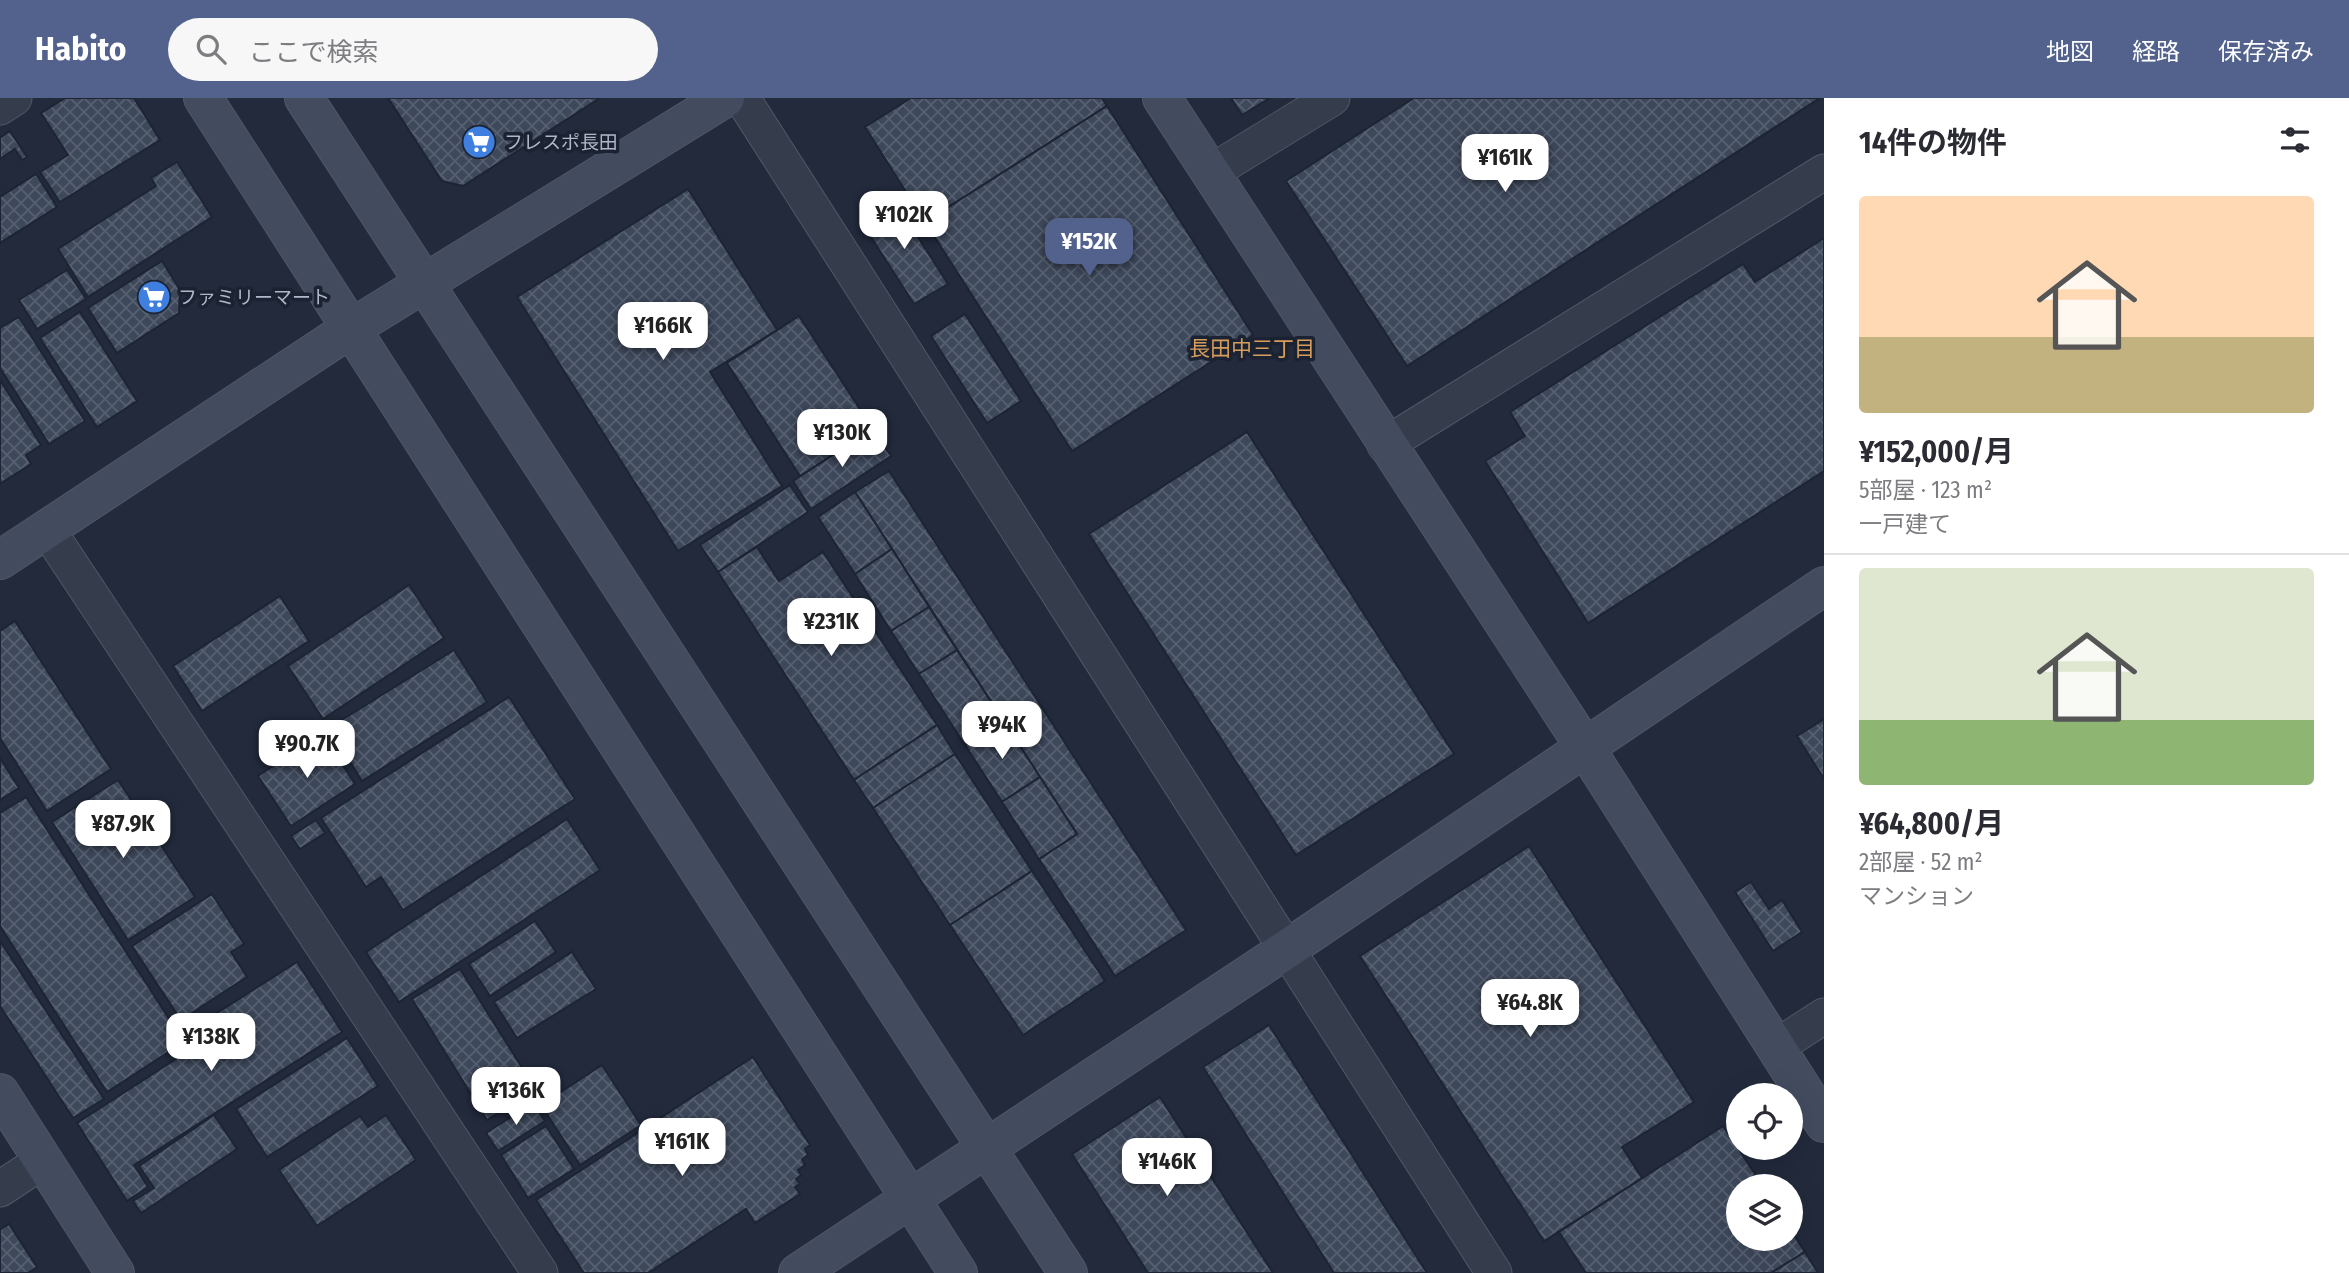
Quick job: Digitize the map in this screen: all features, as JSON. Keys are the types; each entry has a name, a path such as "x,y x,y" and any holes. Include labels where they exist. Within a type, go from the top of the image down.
{"street":[{"path":"0,107 14,98"},
{"path":"203,98 958,1273"},
{"path":"304,98 1068,1273"},
{"path":"0,560 350,328 725,98"},
{"path":"742,98 1494,1273"},
{"path":"1162,98 1385,445 1584,746 1824,1123"},
{"path":"1210,173 1332,98"},
{"path":"1385,445 1824,172"},
{"path":"47,529 540,1273"},
{"path":"798,1273 1287,949 1824,586"},
{"path":"1776,1047 1824,1016"},
{"path":"0,1093 115,1273"},
{"path":"0,1189 44,1160"}],"building":[{"path":"65,98 134,98 160,140 60,202 40,172 68,155 41,113"},
{"name":"フレスポ長田","path":"388,98 600,98 463,186 442,181"},
{"path":"911,98 1102,98 1107,106 925,222 865,127"},
{"path":"1231,98 1270,98 1242,115"},
{"path":"1414,98 1820,98 1407,366 1286,181"},
{"path":"1107,106 1253,335 1072,451 925,222"},
{"path":"10,131 27,157 22,160 15,149 0,159 0,138"},
{"path":"177,162 212,217 88,297 58,249 156,186 151,178"},
{"path":"36,174 57,207 0,243 0,197"},
{"path":"688,189 777,330 710,372 782,486 678,551 517,297"},
{"path":"893,198 948,284 914,304 860,220"},
{"path":"1824,238 1824,471 1588,623 1485,461 1525,436 1510,412 1743,264 1755,282"},
{"path":"162,261 180,290 179,313 117,353 88,308"},
{"path":"67,270 86,299 37,329 19,300"},
{"path":"80,312 137,401 97,427 40,338"},
{"path":"965,314 1021,401 987,423 931,336"},
{"path":"799,316 873,429 800,476 727,363"},
{"path":"19,317 85,421 49,444 0,368 0,328"},
{"path":"0,380 41,445 26,455 31,464 0,484"},
{"path":"873,429 891,456 811,509 793,481"},
{"path":"1247,432 1454,754 1296,855 1089,534"},
{"path":"889,471 1186,930 1115,976 1039,859 1077,834 855,492"},
{"path":"790,485 808,512 718,572 700,545"},
{"path":"855,492 892,549 855,574 818,517"},
{"path":"757,547 779,581 823,552 937,725 854,780 718,572"},
{"path":"892,549 929,607 891,631 855,574"},
{"path":"409,585 444,638 323,719 288,666"},
{"path":"280,596 309,641 202,711 173,666"},
{"path":"929,607 957,650 919,674 891,631"},
{"path":"15,621 111,769 47,811 0,738 0,631"},
{"path":"454,650 487,702 362,781 329,728"},
{"path":"957,650 1003,720 965,745 919,674"},
{"path":"509,697 575,799 403,910 381,877 366,887 321,818"},
{"path":"1824,719 1824,779 1797,736"},
{"path":"1003,720 1040,777 1002,802 965,745"},
{"path":"937,725 955,754 873,808 854,780"},
{"path":"322,733 355,784 291,826 258,776"},
{"path":"955,754 1032,871 950,925 873,808"},
{"path":"0,758 19,788 0,800"},
{"path":"1040,777 1077,834 1039,859 1002,802"},
{"path":"118,780 195,897 128,940 52,822"},
{"path":"26,797 184,1042 107,1092 0,926 0,813"},
{"path":"567,819 600,870 399,1002 366,952"},
{"path":"316,820 325,833 300,849 291,836"},
{"path":"1529,846 1694,1102 1622,1147 1642,1178 1544,1241 1360,956"},
{"path":"1032,871 1105,981 1023,1035 950,925"},
{"path":"1751,882 1769,909 1782,900 1802,932 1773,951 1735,892"},
{"path":"212,894 244,944 231,952 247,977 181,1020 132,946"},
{"path":"535,921 556,952 490,996 469,964"},
{"path":"0,941 104,1099 73,1118 0,1006"},
{"path":"572,952 596,989 517,1038 494,1002"},
{"path":"297,962 342,1032 134,1165 148,1187 127,1201 77,1123 196,1046 187,1032"},
{"path":"460,969 536,1090 487,1120 412,999"},
{"path":"1269,1025 1427,1273 1334,1273 1203,1067"},
{"path":"347,1038 378,1086 267,1157 236,1109"},
{"path":"753,1057 810,1145 805,1149 808,1155 802,1159 805,1165 798,1170 801,1175 796,1179 800,1184 795,1187 800,1194 755,1223 746,1209 648,1273 584,1273 536,1200"},
{"path":"602,1065 641,1125 580,1165 541,1105"},
{"path":"1160,1097 1273,1273 1148,1273 1072,1154"},
{"path":"533,1103 545,1121 498,1151 486,1133"},
{"path":"214,1115 237,1149 141,1213 133,1201 154,1188 139,1166"},
{"path":"386,1115 416,1160 317,1226 279,1170 360,1116 368,1127"},
{"path":"546,1126 574,1169 528,1198 501,1155"},
{"path":"1723,1126 1726,1130 1726,1160 1746,1160 1755,1174 1726,1174 1726,1251 1803,1249 1805,1252 1771,1273 1586,1273 1559,1232"},
{"path":"9,1224 37,1267 28,1273 0,1273 0,1230"},
{"path":"1805,1252 1818,1273 1771,1273"}],"place":[{"name":"フレスポ長田","path":"479,142"},
{"name":"ファミリーマート","path":"154,297"}],"district":[{"name":"長田中三丁目","path":"1252,349"}]}
